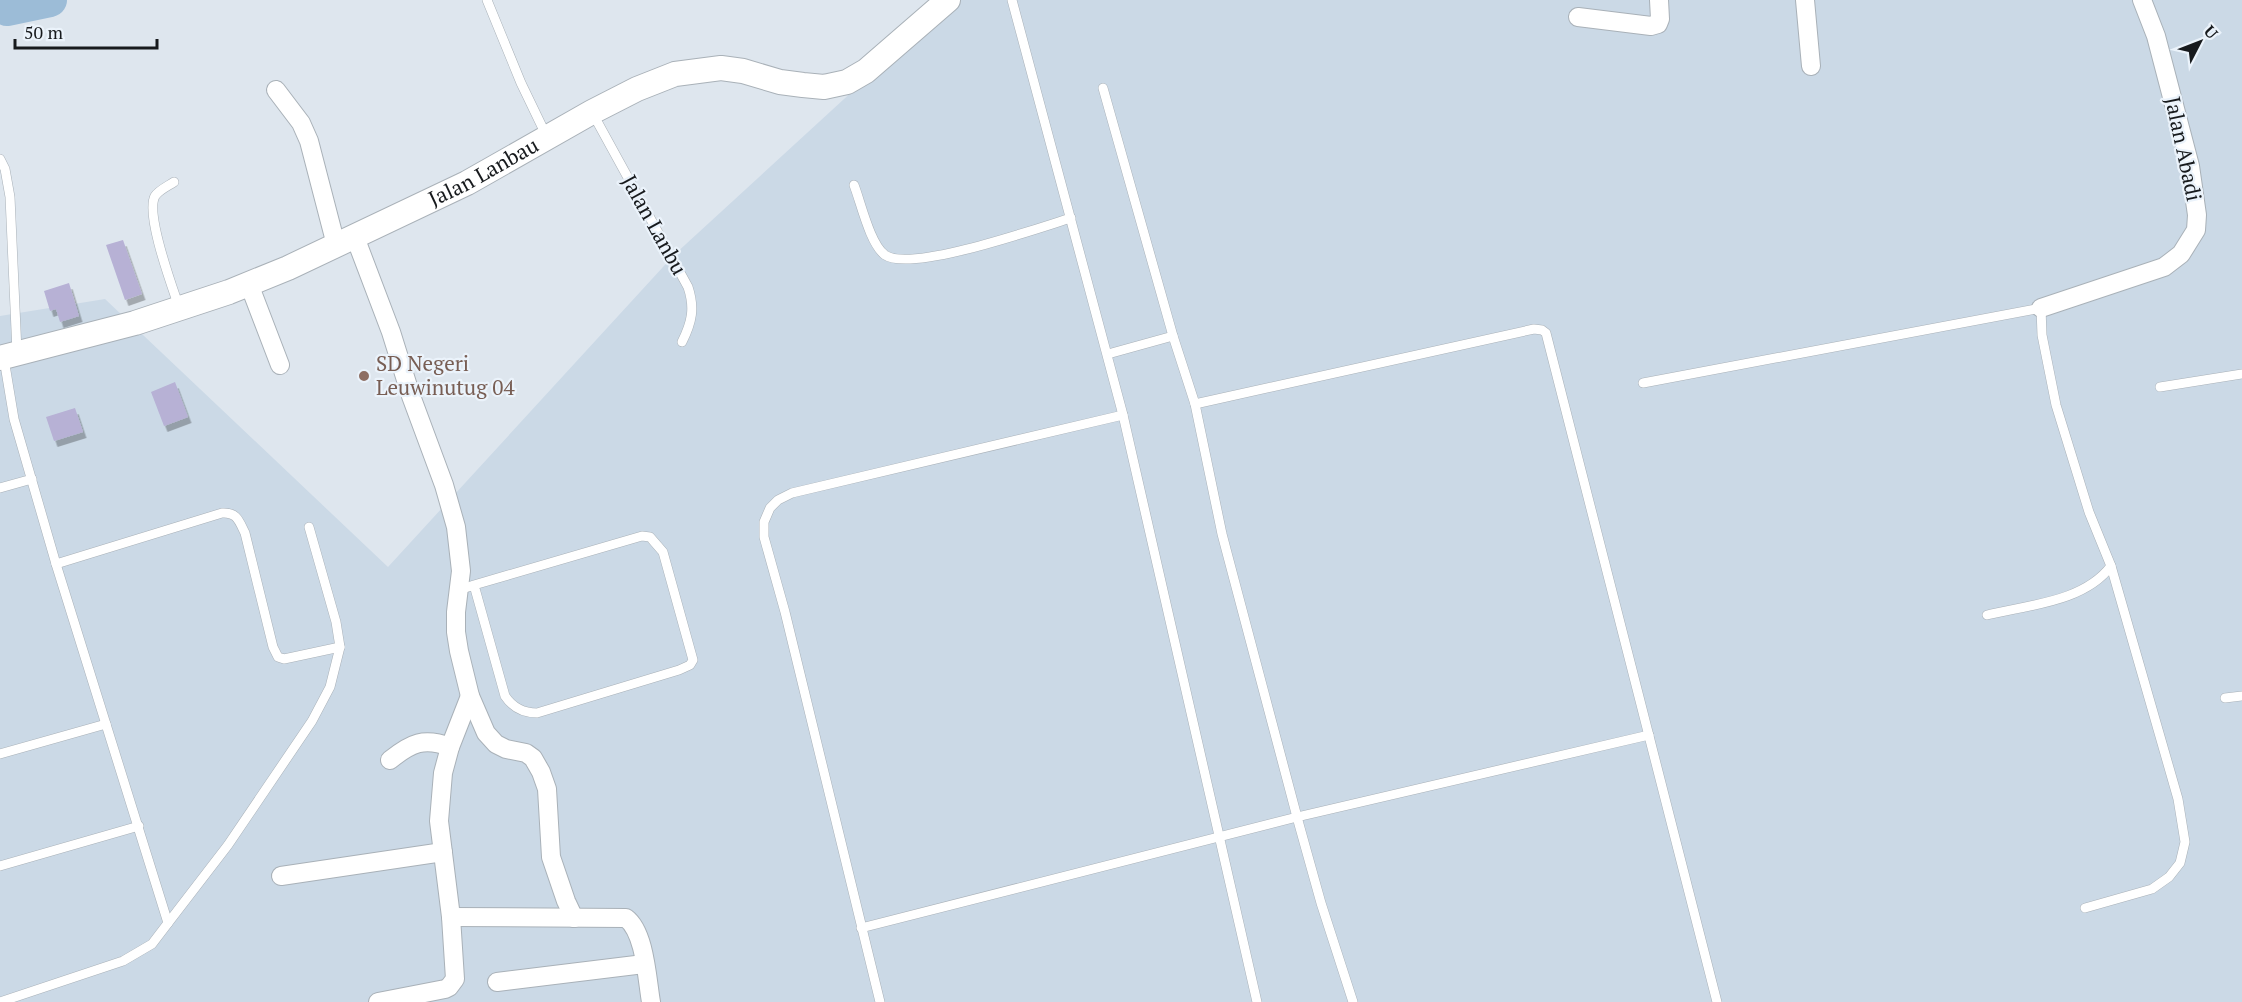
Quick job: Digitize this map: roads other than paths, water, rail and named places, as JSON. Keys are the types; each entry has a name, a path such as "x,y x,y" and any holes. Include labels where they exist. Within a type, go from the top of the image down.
{"street":[{"name":"Jalan Lanbau","path":"7,362 180,309 288,268 468,183 591,112 675,74 721,68 803,85 824,87 847,82 866,71 948,0"},
{"path":"1578,17 1651,26 1658,24 1660,19 1659,0"},
{"path":"1805,0 1811,66"},
{"name":"Jalan Abadi","path":"2041,308 2164,267 2181,254 2196,230 2197,215 2190,166 2156,36 2142,0"},
{"path":"276,90 301,123 309,141 345,241 444,485 456,527 461,571 466,587 456,612 456,632 470,696 486,733 496,744 506,749 525,753 533,758 541,772 547,789 551,857 574,918"},
{"path":"249,284 280,365"},
{"path":"378,1002 445,989 454,983 451,917 440,821 443,773 450,747 470,696"},
{"path":"390,760 407,747 418,743 429,742 450,747"},
{"path":"281,876 443,852"},
{"path":"451,917 626,918 632,923 640,942 651,1002"},
{"path":"497,982 644,963"}],"lane":[{"path":"487,0 517,73 547,137"},
{"path":"1012,0 1123,415 1257,1002"},
{"path":"1103,88 1173,336 1195,404 1222,534 1321,903 1353,1002"},
{"name":"Jalan Lanbu","path":"591,112 688,286 693,317 682,342"},
{"path":"0,159 5,169 10,197 7,362 11,400 56,564 140,826 168,923"},
{"path":"174,182 156,195 153,215 180,309"},
{"path":"854,184 877,248 887,256 898,260 950,254 1071,218"},
{"path":"1643,382 2041,308 2042,335 2056,405 2089,512 2110,566 2178,800 2185,842 2180,863 2169,878 2152,889 2085,908"},
{"path":"1195,404 1534,328 1542,330 1548,336 1717,1002"},
{"path":"1108,354 1173,336"},
{"path":"2160,387 2242,374"},
{"path":"880,1002 785,612 764,537 764,522 770,508 778,500 792,493 1123,415"},
{"path":"0,488 32,479"},
{"path":"56,564 222,513 230,513 237,517 245,533 273,646 278,657 284,659 340,647"},
{"path":"0,1002 123,962 152,944 228,845 312,721 330,687 340,647 336,622 309,528"},
{"path":"642,536 650,537 663,552 693,660 690,665 679,670 537,713 528,713 516,709 505,696 466,587 642,536"},
{"path":"1987,615 2079,591 2101,579 2110,566"},
{"path":"2225,698 2242,696"},
{"path":"0,754 106,724"},
{"path":"861,928 1297,817 1649,735"},
{"path":"0,866 140,826"}],"waterway":[{"path":"0,5 7,9 50,0"}],"place":[{"name":"SD Negeri Leuwinutug 04","path":"364,376"}]}
